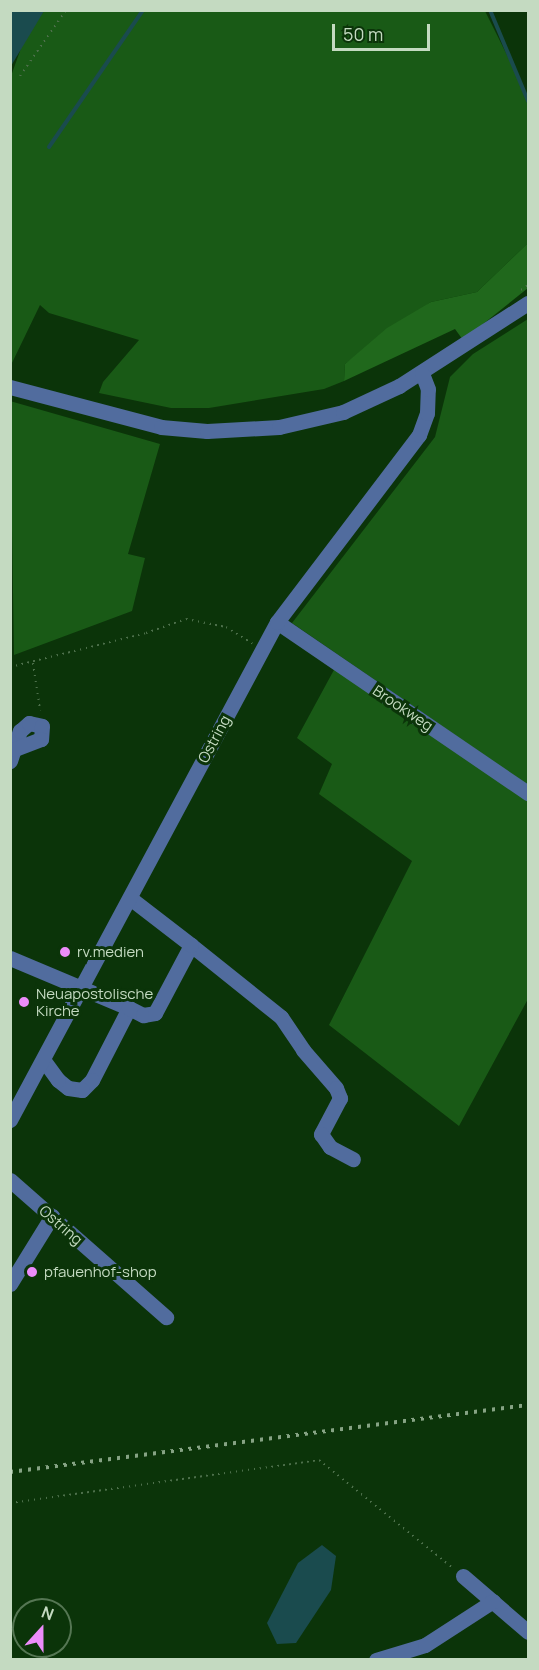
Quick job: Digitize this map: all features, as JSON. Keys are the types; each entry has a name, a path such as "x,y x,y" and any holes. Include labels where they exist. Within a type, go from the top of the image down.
{"street":[{"path":"10,387 117,418 207,431 279,427 343,412 422,373 528,303"},
{"name":"Ostring","path":"10,1120 44,1061 277,622 419,435 428,405 428,389 422,373"},
{"name":"Brookweg","path":"277,622 528,793"},
{"path":"13,755 20,731 29,723 42,726"},
{"path":"130,898 281,1017 303,1050 336,1088 340,1098 321,1134 330,1148 353,1159"},
{"path":"10,958 83,987 143,1015 155,1012 191,945"},
{"path":"44,1061 58,1080 68,1088 82,1090 92,1080 129,1008"},
{"name":"Ostring","path":"10,1180 166,1317"},
{"path":"10,1284 52,1216"},
{"path":"463,1576 528,1632"},
{"path":"376,1659 425,1645 493,1601"}],"path":[{"path":"20,76 66,10"},
{"path":"10,667 33,663 186,619 226,627 262,649"},
{"path":"33,663 42,726"},
{"path":"10,1503 319,1460 463,1576"}],"green space":[{"path":"44,11 485,11 528,97 528,243 477,292 431,302 345,364 344,381 324,389 209,408 171,408 99,393 103,382 139,340 49,313 40,305 11,365 11,76 25,37"},
{"path":"528,243 528,288 463,340 455,329 344,381 345,364 387,328 431,302 477,292"},
{"path":"528,319 528,785 292,623 435,437 450,377 473,354"},
{"path":"10,401 160,444 128,554 145,558 132,611 14,655"},
{"path":"335,668 528,800 528,999 459,1126 329,1025 412,861 319,794 332,764 297,738"}],"water":[{"path":"10,11 44,11 11,66"},
{"path":"322,1545 336,1556 331,1590 296,1643 277,1644 267,1623 298,1563"}],"waterway":[{"path":"49,147 143,10"},
{"path":"490,10 528,101"}],"railway":[{"path":"10,1472 528,1405"}],"place":[{"name":"rv.medien","path":"65,952"},
{"name":"Neuapostolische Kirche","path":"24,1002"},
{"name":"pfauenhof-shop","path":"32,1272"}]}
